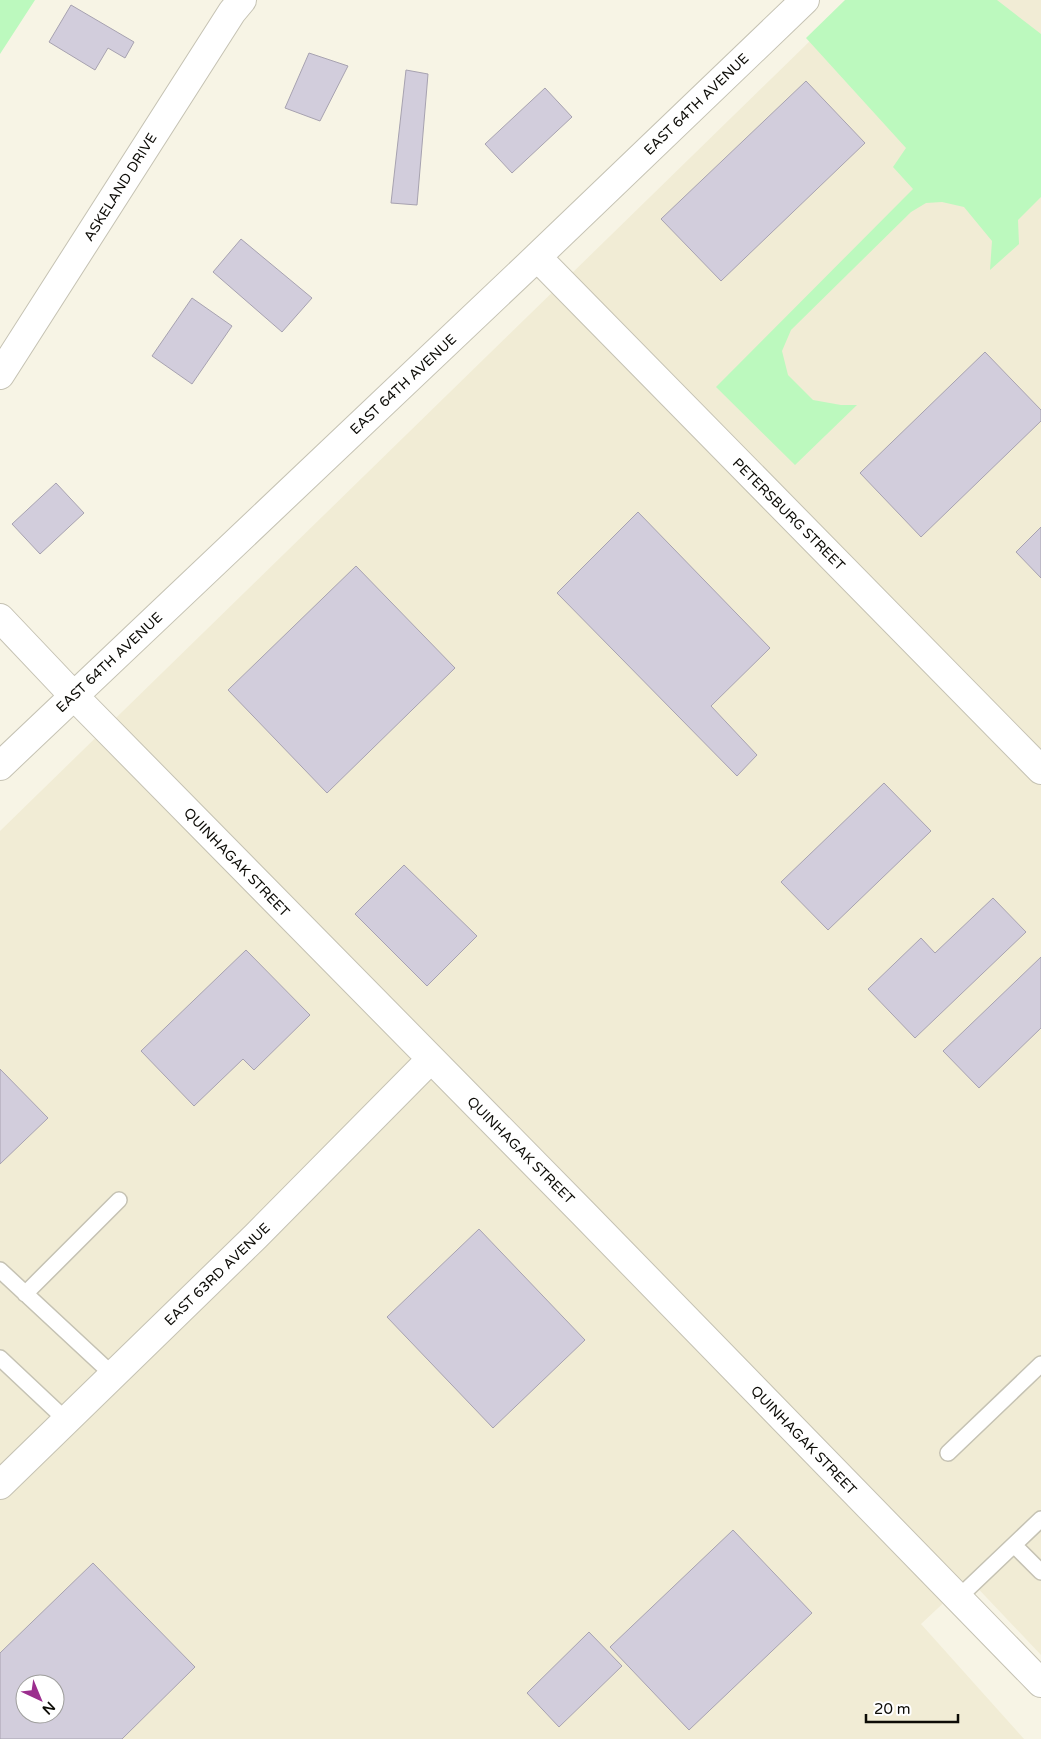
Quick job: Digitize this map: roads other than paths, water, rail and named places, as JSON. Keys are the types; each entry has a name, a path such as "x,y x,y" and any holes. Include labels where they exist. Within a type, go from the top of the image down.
{"street":[{"name":"ASKELAND DRIVE","path":"0,375 232,12 242,0"},
{"name":"EAST 64TH AVENUE","path":"0,766 537,258 805,0"},
{"name":"PETERSBURG STREET","path":"537,258 1041,770"},
{"name":"QUINHAGAK STREET","path":"0,618 73,695 1041,1683"},
{"name":"EAST 63RD AVENUE","path":"0,1485 256,1236 431,1059"}],"lane":[{"path":"25,1294 120,1200"},
{"path":"0,1270 113,1375"},
{"path":"0,1358 66,1420"},
{"path":"948,1453 1041,1364"},
{"path":"958,1598 1041,1519"},
{"path":"1014,1544 1041,1572"}]}
